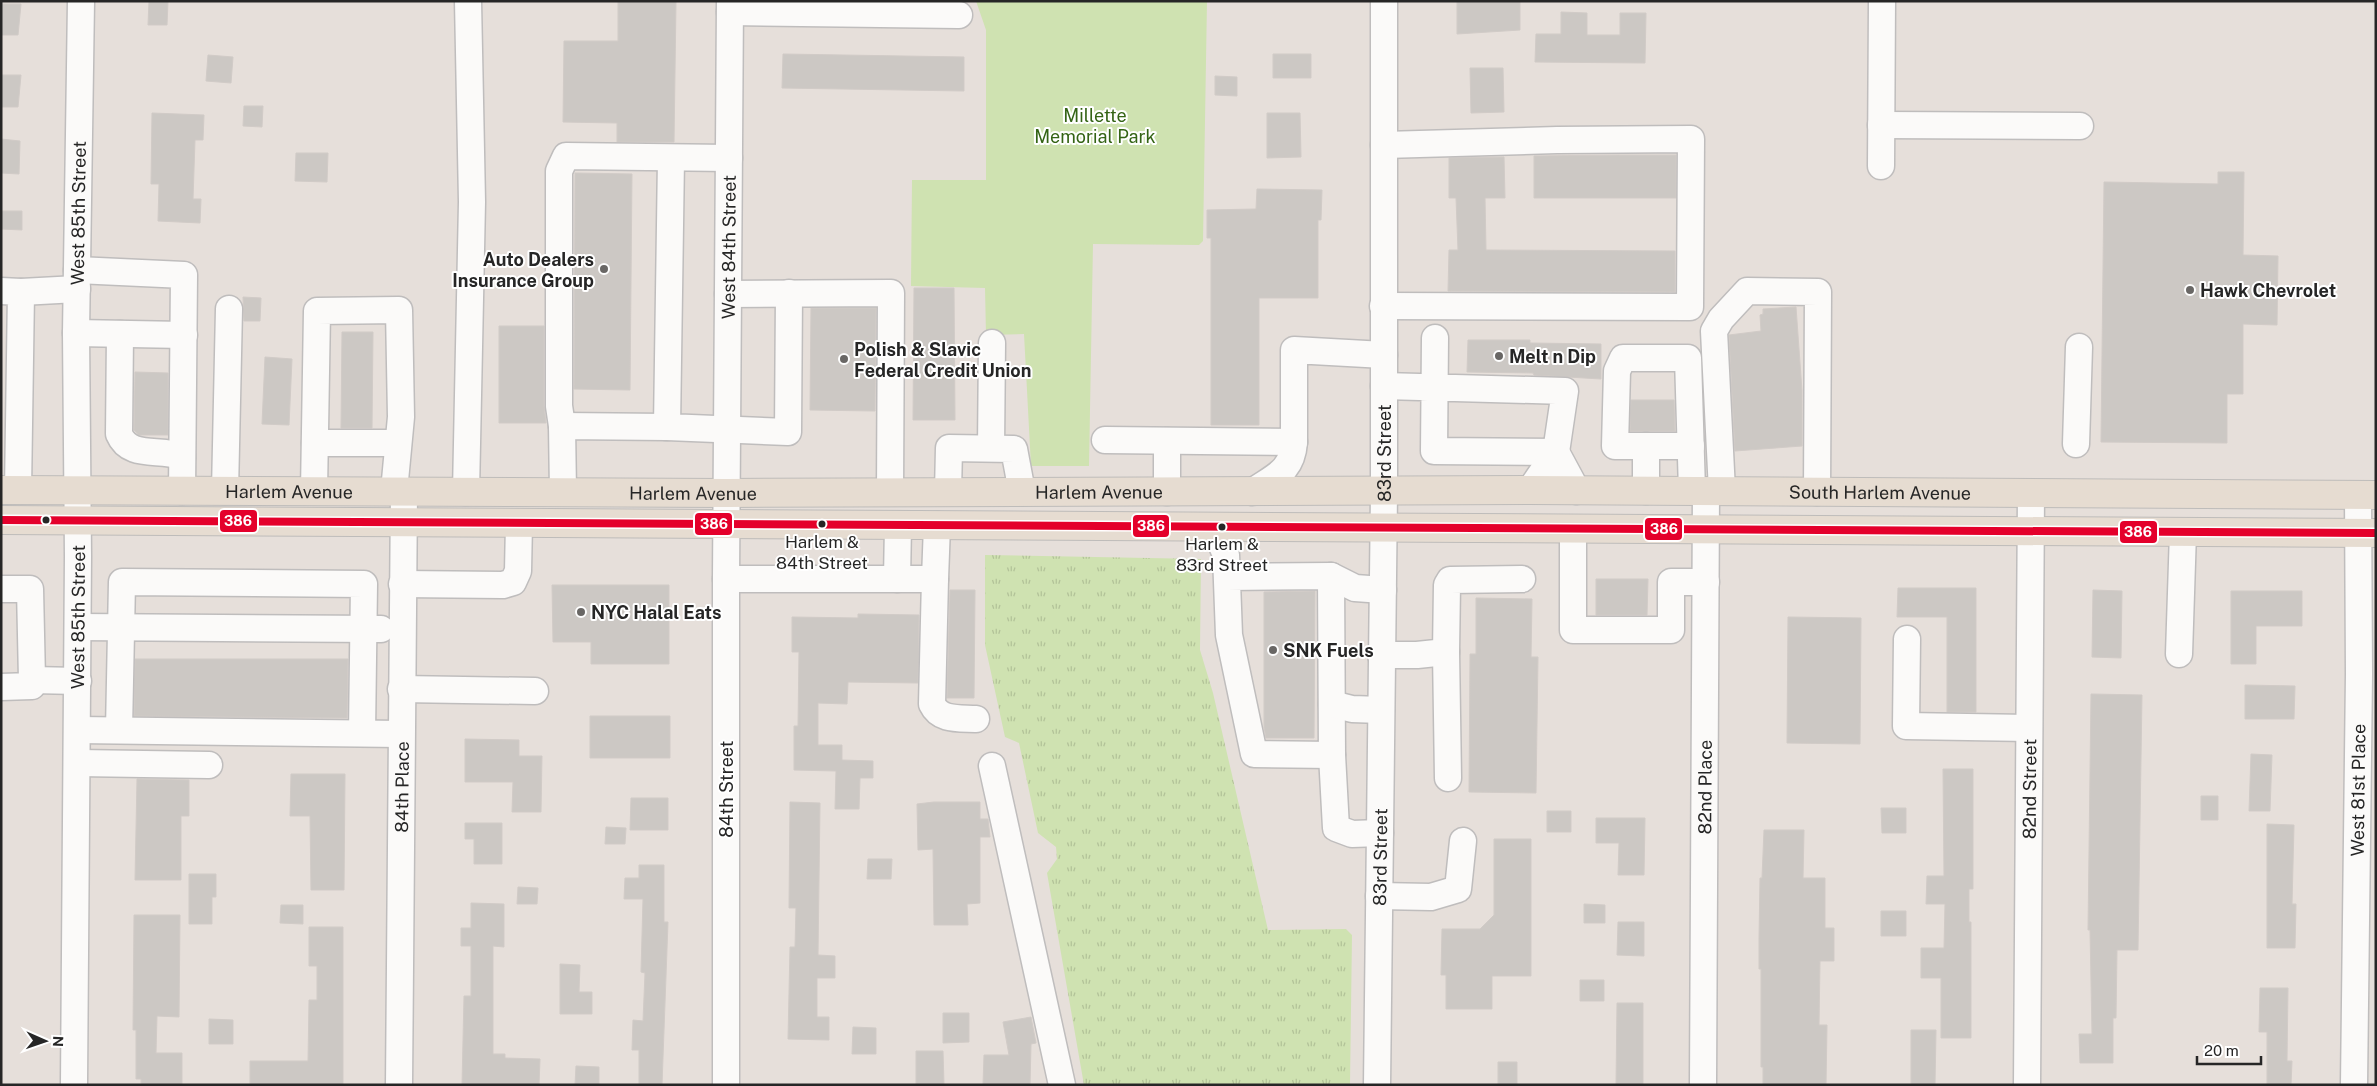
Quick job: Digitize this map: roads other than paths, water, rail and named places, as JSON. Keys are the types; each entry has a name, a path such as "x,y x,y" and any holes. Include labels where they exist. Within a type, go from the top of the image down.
{"main road":[{"name":"Harlem Avenue","path":"9,490 727,493 1384,492"},
{"name":"South Harlem Avenue","path":"1384,492 1530,490 2367,495"},
{"name":"Harlem Avenue","path":"1,520 1384,528"},
{"path":"1384,528 2367,533"}],"street":[{"name":"West 85th Street","path":"74,1085 78,763 76,333 81,1"},
{"path":"466,492 472,202 468,1"},
{"name":"83rd Street","path":"1378,1085 1381,655 1384,528 1384,1"},
{"path":"1881,166 1882,1"},
{"path":"730,7 959,15"},
{"name":"West 84th Street","path":"727,493 730,7"},
{"path":"1881,125 2080,126"},
{"path":"1383,306 1690,307 1691,139 1557,140 1384,145"},
{"path":"563,492 562,426 559,406 559,171 566,156 729,158"},
{"path":"667,426 671,158"},
{"path":"9,490 11,291 77,280 184,274 182,490"},
{"path":"1707,491 1715,359 1714,331 1721,319 1748,291 1818,292 1817,492"},
{"path":"562,426 667,426 788,432 789,293"},
{"path":"728,294 891,293 890,492"},
{"path":"225,491 229,310"},
{"name":"84th Place","path":"315,443 317,311 399,310 401,417 398,442 399,491 403,522 398,1085"},
{"path":"76,333 184,335"},
{"path":"120,334 119,434 122,441 128,448 143,452 174,453 182,457"},
{"path":"1435,338 1434,451 1556,452"},
{"path":"991,448 992,343"},
{"path":"2076,444 2079,347"},
{"path":"1252,492 1285,471 1293,455 1294,350 1384,355"},
{"path":"1691,446 1615,446 1617,371 1624,358 1715,359"},
{"path":"1688,358 1691,446 1707,491"},
{"path":"1384,386 1565,390 1556,452 1530,490"},
{"path":"1104,440 1294,442"},
{"path":"1167,441 1167,492"},
{"path":"314,491 315,443 398,442"},
{"path":"1646,446 1646,491"},
{"path":"948,492 949,448 991,448 1014,449 1022,492"},
{"path":"1556,452 1577,491"},
{"name":"82nd Place","path":"1703,1085 1707,491"},
{"name":"84th Street","path":"726,1085 727,493"},
{"name":"82nd Street","path":"2027,1085 2031,493"},
{"name":"West 81st Place","path":"2354,1085 2367,674 2367,495"},
{"path":"402,584 503,585 512,582 518,571 518,523"},
{"path":"897,579 898,525"},
{"path":"937,525 932,704 936,713 943,716 976,719"},
{"path":"1214,527 1226,555 1229,635 1254,754 1332,755"},
{"path":"1573,529 1573,630 1671,630 1671,582 1706,582"},
{"path":"2180,654 2183,532"},
{"path":"1227,577 1331,576 1355,588 1383,590"},
{"path":"1331,576 1332,755 1336,828 1352,834 1380,833"},
{"path":"726,579 935,579"},
{"path":"1448,778 1446,585 1450,580 1522,579"},
{"path":"119,730 122,582 364,584 362,733"},
{"path":"1,589 30,589 32,680 32,686 1,687"},
{"path":"78,627 402,629"},
{"path":"1907,639 1906,726 2028,728"},
{"path":"1381,655 1417,656 1446,652"},
{"path":"32,680 78,680"},
{"path":"402,689 535,692"},
{"path":"1332,704 1352,709 1381,710"},
{"path":"78,730 401,734"},
{"path":"78,763 209,765"},
{"path":"992,766 1062,1085"},
{"path":"1379,896 1431,897 1458,889 1463,841"}],"place":[{"name":"Auto Dealers Insurance Group","path":"604,269"},
{"name":"Hawk Chevrolet","path":"2190,290"},
{"name":"Melt n Dip","path":"1499,356"},
{"name":"Polish & Slavic Federal Credit Union","path":"844,359"},
{"name":"Harlem & 84th Street","path":"822,524"},
{"name":"Harlem & 83rd Street","path":"1222,527"},
{"name":"NYC Halal Eats","path":"581,612"},
{"name":"SNK Fuels","path":"1273,650"}],"park label":[{"name":"Millette Memorial Park","path":"1095,125"}]}
